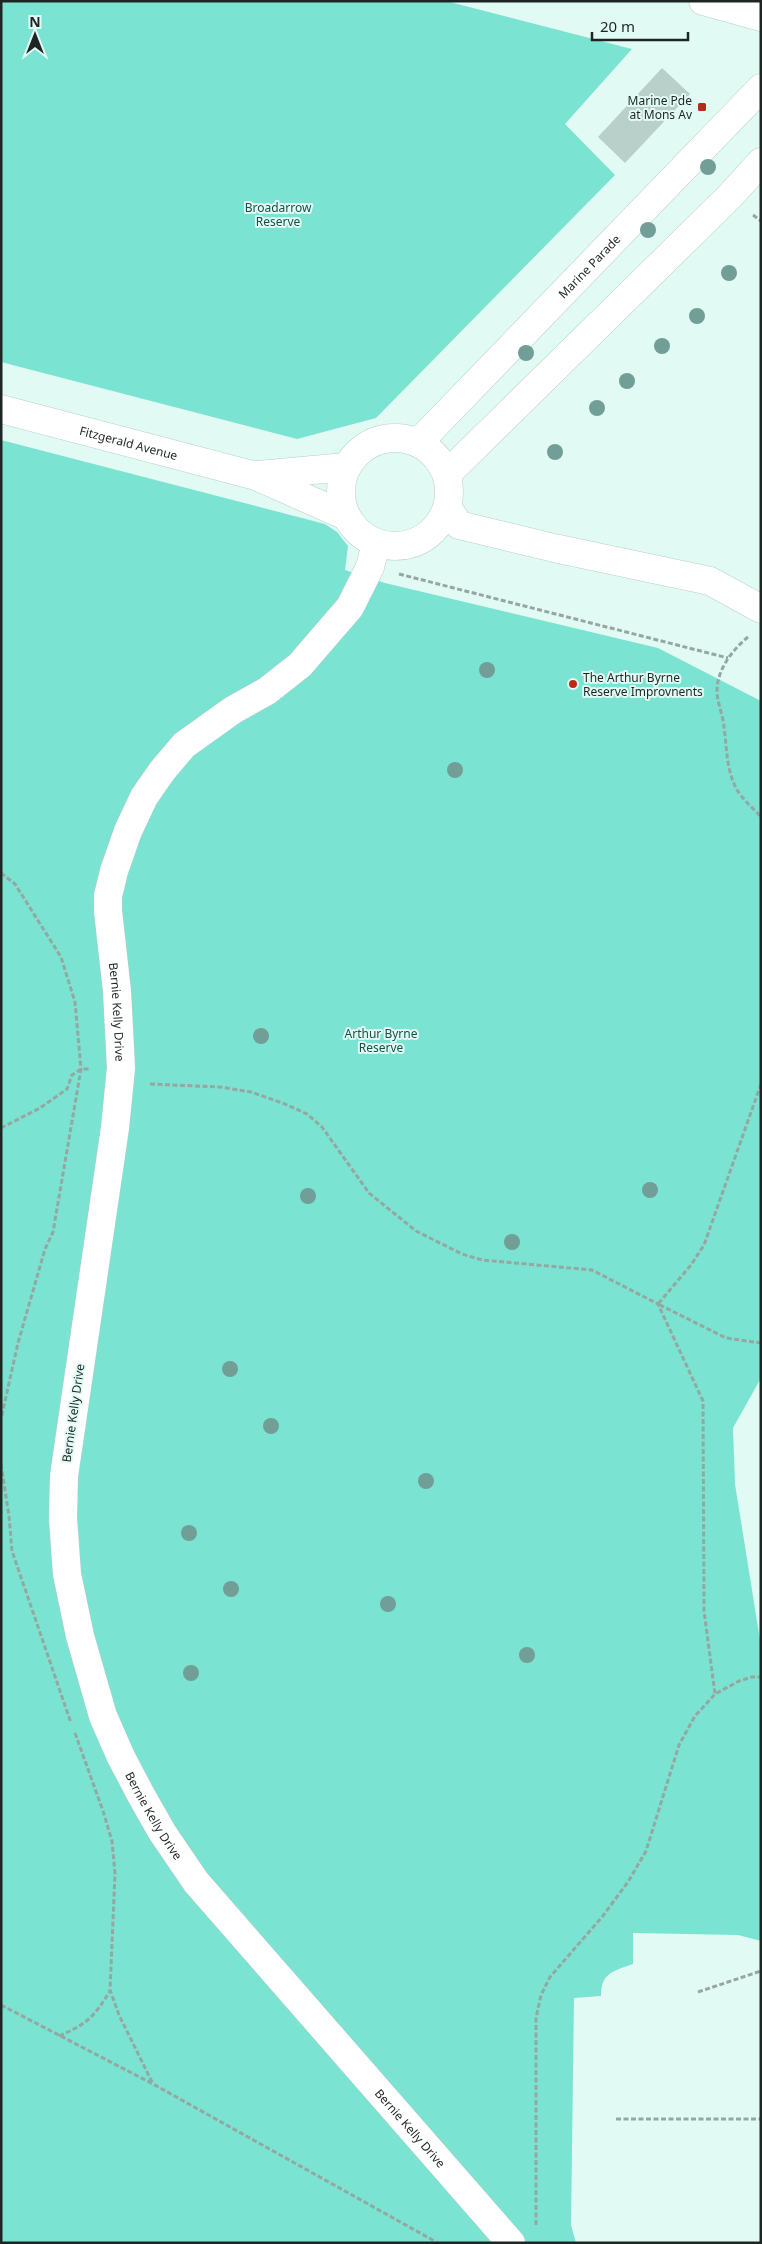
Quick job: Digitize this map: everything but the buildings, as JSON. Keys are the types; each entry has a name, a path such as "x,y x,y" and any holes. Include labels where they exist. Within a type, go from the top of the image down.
{"street":[{"path":"703,1 761,17"},
{"name":"Marine Parade","path":"418,443 761,88"},
{"path":"446,474 722,204 761,162"},
{"name":"Fitzgerald Avenue","path":"1,409 256,476 346,516"},
{"path":"385,438 402,438 418,443 430,450 440,461 446,474 450,493 448,508 441,522 430,534 416,543 400,547 376,544 355,530 346,516 341,500 341,483 346,467 356,454 370,444 385,438"},
{"name":"Fitzgerald Avenue","path":"256,476 346,467"},
{"path":"448,508 460,525 554,548 710,581 757,621"},
{"name":"Bernie Kelly Drive","path":"376,544 370,567 350,608 300,665 267,691 233,710 184,745 144,797 128,831 114,871 108,896 121,1032 121,1068 115,1128 64,1484 63,1518 67,1574 80,1636 103,1716 121,1757 141,1795 162,1832 196,1882 524,2238"}],"path":[{"path":"396,573 728,658"},
{"path":"757,621 728,658 721,673 717,692 724,727 726,759 736,789 761,817"},
{"path":"1,873 15,884 61,957 75,1002 81,1069 53,1232 45,1249 18,1343 1,1419"},
{"path":"1,1128 34,1112 67,1089 72,1075 81,1069 121,1068 139,1071 148,1076 148,1084 220,1086 251,1092 308,1114 322,1127 369,1193 416,1231 462,1254 482,1260 592,1270 726,1338 761,1342"},
{"path":"658,1304 691,1265 704,1245 761,1084"},
{"path":"658,1304 703,1402 704,1611 715,1694"},
{"path":"1,1464 12,1551 112,1841 115,1874 110,1990 122,2022 153,2084"},
{"path":"524,2238 536,2018 541,1995 550,1977 602,1917 633,1874 646,1851 680,1745 695,1716 715,1694 752,1677 761,1677"},
{"path":"698,1992 761,1971"},
{"path":"59,2036 82,2026 96,2013 110,1990"},
{"path":"1,2005 153,2084 438,2243"},
{"path":"616,2119 761,2119"}],"green space":[{"name":"Broadarrow Reserve","path":"1,1 446,1 632,49 565,124 615,175 376,418 297,439 1,362"},
{"name":"Arthur Byrne Reserve","path":"1,440 325,524 337,532 348,546 345,570 385,583 658,648 761,701 761,1378 733,1428 735,1484 761,1646 761,1941 738,1935 633,1933 633,1964 614,1971 606,1978 603,1982 601,1996 574,1998 571,2225 576,2243 1,2243"}],"place":[{"name":"Marine Pde at Mons Av","path":"702,107"},
{"name":"The Arthur Byrne Reserve Improvnents","path":"573,684"}]}
